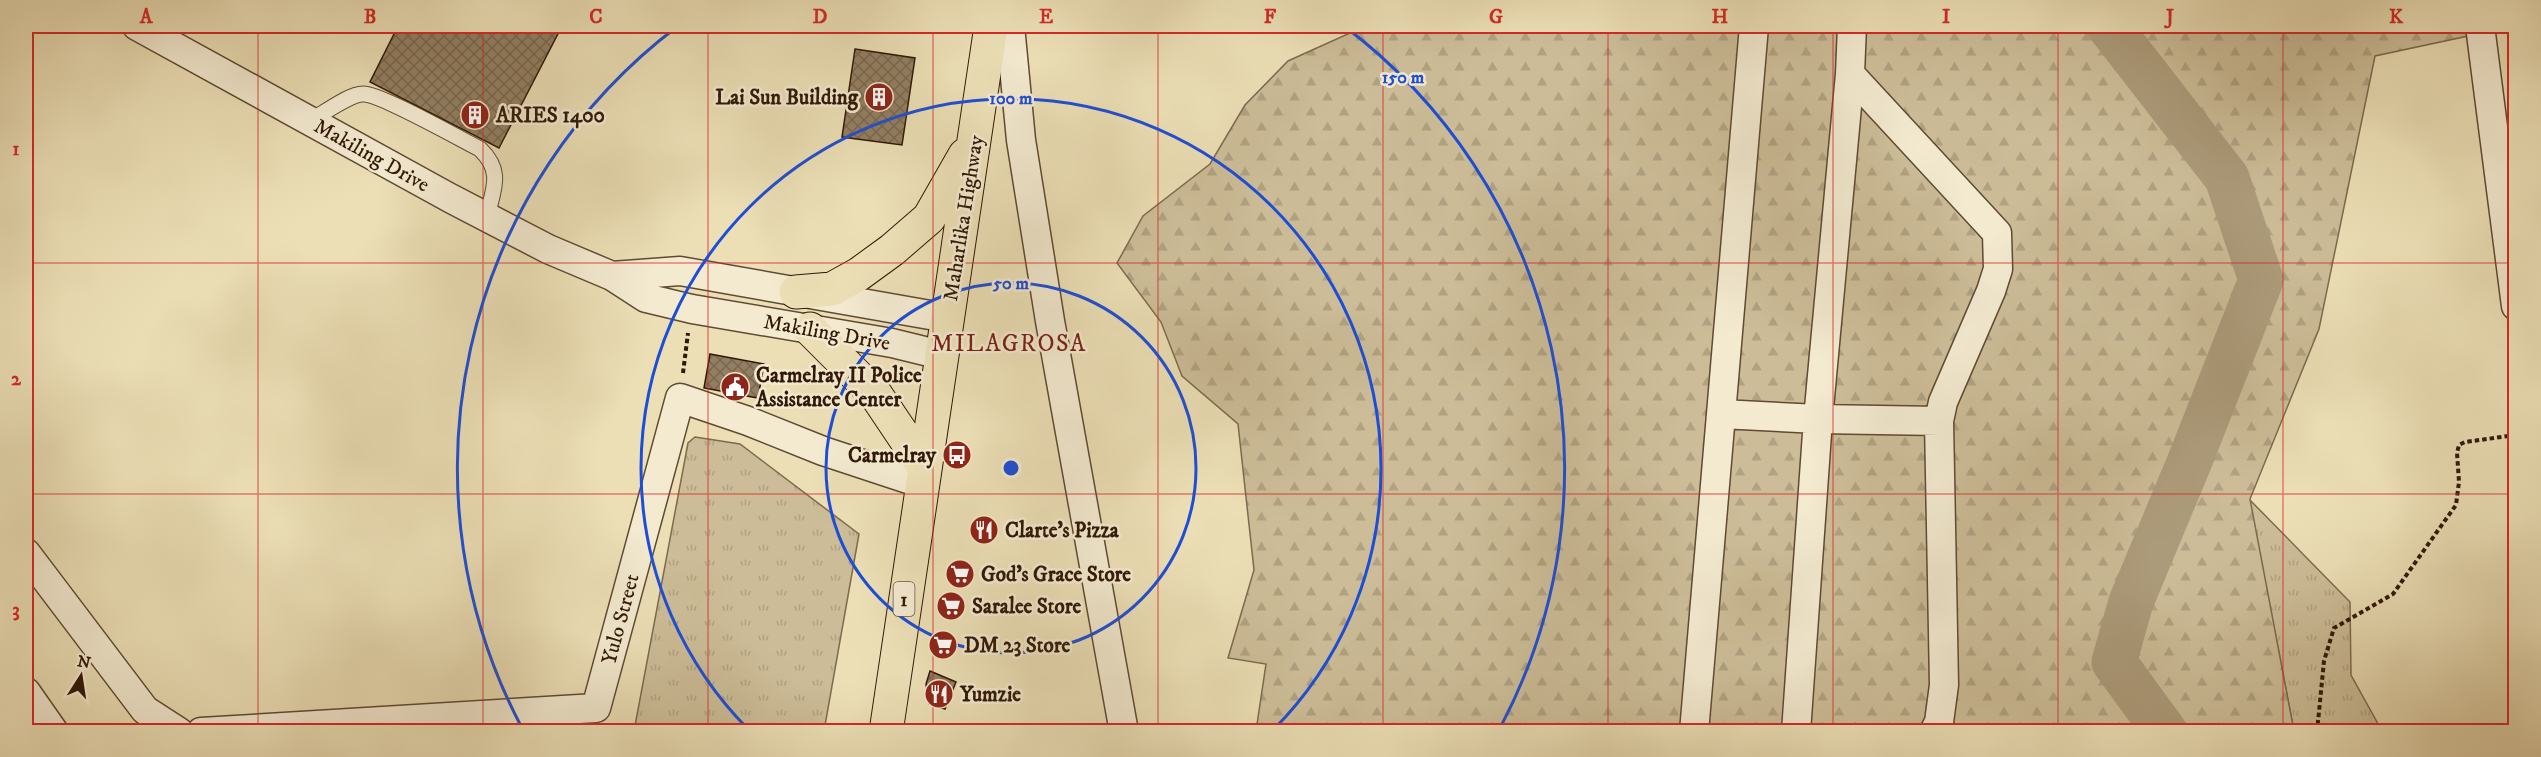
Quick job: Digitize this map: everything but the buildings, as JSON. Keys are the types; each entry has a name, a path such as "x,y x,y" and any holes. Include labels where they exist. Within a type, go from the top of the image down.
{"highway":[{"name":"Maharlika Highway","path":"886,732 991,26"},
{"path":"796,292 832,289 859,274 929,218 975,138"},
{"path":"810,329 876,395 924,476"}],"street":[{"name":"Makiling Drive","path":"137,26 548,249 612,276 646,298 692,309 892,343 941,354"},
{"path":"1010,26 1021,140 1050,321 1124,732"},
{"path":"1694,732 1754,26"},
{"path":"1796,732 1818,419 1850,74 1852,26"},
{"path":"2480,26 2516,306"},
{"path":"1850,74 1997,233 1998,269 1991,291 1943,402 1939,421 1944,685 1938,722 1934,732"},
{"name":"Makiling Drive","path":"612,276 680,271 947,318"},
{"path":"680,398 823,451 924,476"},
{"name":"Yulo Street","path":"201,732 596,708 680,398"},
{"path":"1721,414 1818,419 1939,421"},
{"path":"26,553 145,710 179,732"},
{"path":"26,692 54,732"}],"lane":[{"path":"310,121 344,101 363,94 384,100 480,148 492,160 495,183 487,216"}],"path":[{"path":"680,398 692,309"},
{"path":"2317,732 2324,661 2334,628 2393,594 2456,505 2459,482 2457,453 2459,445 2465,442 2516,435"}],"green space":[{"path":"1361,26 2515,26 2375,56 2319,329 2250,499 2294,731 1256,731 1266,664 1228,658 1254,570 1238,424 1182,376 1161,322 1117,263 1143,216 1210,164 1245,105 1288,61 1359,29"},
{"path":"695,437 740,444 859,534 824,731 634,731 688,443"},
{"path":"2249,499 2350,602 2351,675 2382,731 2294,731"}],"waterway":[{"path":"2109,26 2227,178 2261,280 2131,602 2114,662 2165,732"}],"place":[{"name":"Lai Sun Building","path":"879,97"},
{"name":"ARIES 1400","path":"475,115"},
{"name":"Carmelray II Police Assistance Center","path":"735,387"},
{"name":"Carmelray","path":"957,455"},
{"name":"Clarte's Pizza","path":"984,530"},
{"name":"God's Grace Store","path":"960,574"},
{"name":"Saralee Store","path":"951,606"},
{"name":"DM 23 Store","path":"943,645"},
{"name":"Yumzie","path":"939,694"}],"district":[{"name":"MILAGROSA","path":"1009,343"}]}
